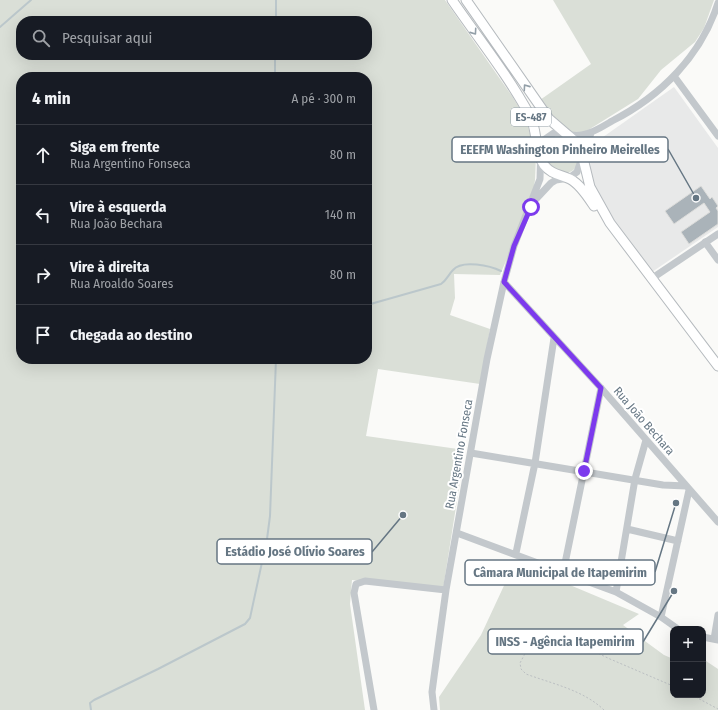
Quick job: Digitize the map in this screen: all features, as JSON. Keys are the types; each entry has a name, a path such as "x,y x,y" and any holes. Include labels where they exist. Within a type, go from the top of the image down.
{"main road":[{"name":"ES-487","path":"452,0 513,88 531,118 536,136 539,158 551,172 559,176 570,178 580,187 718,366"},
{"name":"ES-487","path":"466,0 549,119 580,146 590,187 610,224"}],"street":[{"path":"531,207 540,179 540,145 544,139 554,133 577,136 591,133 638,106 674,76 703,39 718,3"},
{"path":"674,76 718,136"},
{"path":"531,207 551,183 556,180 570,178 579,171 591,133"},
{"name":"Rua Argentino Fonseca","path":"434,710 432,692 446,590 487,360 504,282 514,246 531,207"},
{"path":"651,279 718,234"},
{"path":"705,242 718,260"},
{"name":"Rua João Bechara","path":"504,282 601,388 718,522"},
{"path":"516,553 535,463 554,338"},
{"path":"563,573 601,388"},
{"path":"616,592 635,479 646,440"},
{"path":"470,453 687,488 678,541 661,617"},
{"path":"627,529 678,541"},
{"path":"457,533 516,553 563,573 616,592 661,617 674,626"},
{"path":"374,710 354,593 356,584 365,581 446,590"},
{"path":"706,637 716,639 718,615"}],"path":[{"path":"604,710 583,694 526,674 521,669 520,663 535,635 544,632 557,634 610,660 670,685"},
{"path":"698,698 718,709"}],"shaded area":[{"path":"0,0 445,0 512,96 526,119 536,156 532,200 500,275 454,274 455,298 450,315 490,329 480,384 378,369 366,436 465,450 443,589 352,580 350,604 365,710 0,710"},
{"path":"553,0 714,0 704,28 695,42 661,70 638,99 585,132 569,134 558,125 540,100 591,64"},
{"path":"674,87 718,148 718,227 652,272 598,200 591,180 590,159 596,142"},
{"path":"559,137 565,140 575,150 578,161 577,166 572,171 565,174 550,164 543,151 547,139"},
{"path":"515,562 639,614 623,625 664,655 670,658 670,698 706,698 706,661 718,669 718,710 440,710 439,697 481,635"}],"building":[{"path":"701,186 710,199 712,197 718,206 716,208 718,211 718,224 689,244 681,232 710,212 704,203 674,224 665,211"}],"waterway":[{"path":"0,27 31,0"},
{"path":"276,0 276,16"},
{"path":"275,60 275,72"},
{"path":"372,304 441,284 453,270 463,265 477,264 501,271"},
{"path":"91,710 90,703 94,700 245,624 250,618 267,539 270,516 276,364"}],"place":[{"name":"EEEFM Washington Pinheiro Meirelles","path":"696,198"},
{"name":"Câmara Municipal de Itapemirim","path":"676,503"},
{"name":"Estádio José Olívio Soares","path":"403,515"},
{"name":"INSS - Agência Itapemirim","path":"674,591"}],"route":[{"path":"531,207 514,246 504,282 601,388 584,471"}]}
